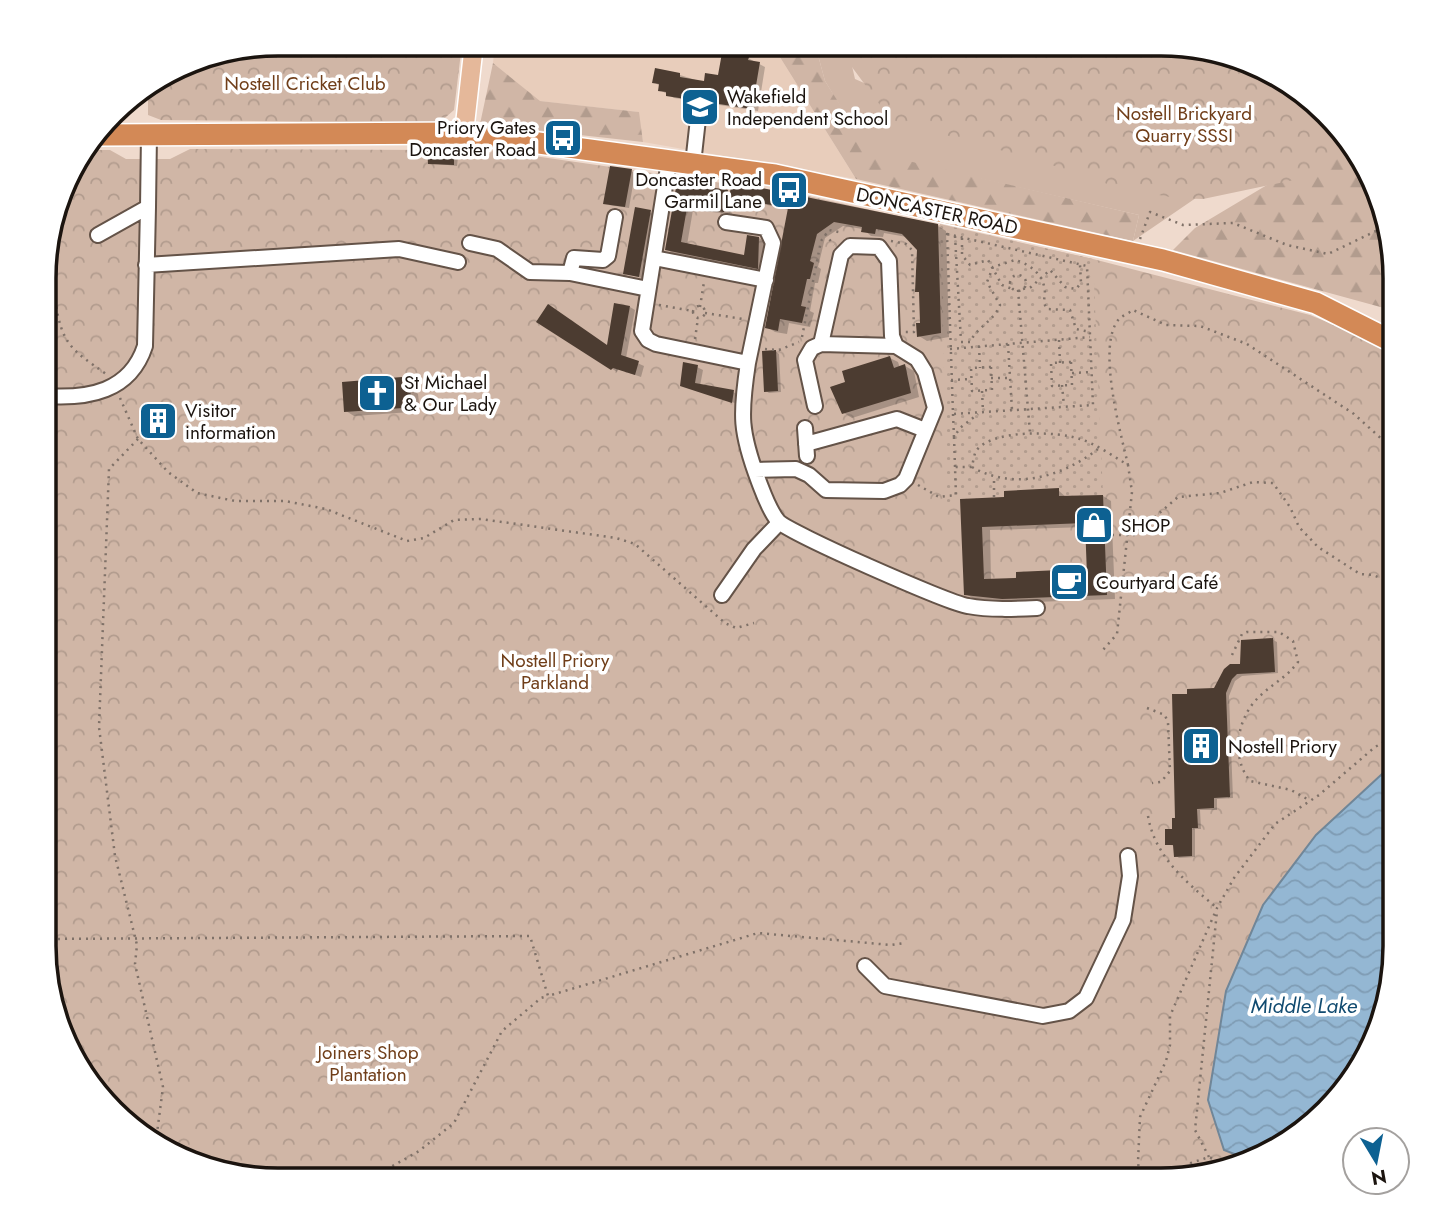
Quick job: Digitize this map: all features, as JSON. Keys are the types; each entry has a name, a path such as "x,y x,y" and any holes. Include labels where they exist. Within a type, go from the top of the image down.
{"highway":[{"name":"DONCASTER ROAD","path":"109,135 464,133 775,175 1135,254 1316,303 1383,337"}],"main road":[{"path":"464,133 473,56"}],"lane":[{"path":"693,164 698,119"},
{"path":"56,396 87,396 114,386 140,360 145,346 149,134"},
{"path":"669,161 642,331 648,340 748,363"},
{"path":"98,235 148,207"},
{"path":"570,273 574,258 603,260 608,257 615,217"},
{"path":"726,222 766,228 773,243 748,363 741,421 755,470 779,523 858,562 953,602 999,609 1037,608"},
{"path":"470,243 497,249 530,272 570,273 647,296"},
{"path":"822,342 837,264 842,251 850,246 883,250 889,261 892,331 896,346"},
{"path":"146,265 399,249 458,262"},
{"path":"654,258 766,280"},
{"path":"755,470 796,469 809,475 820,487 832,491 892,489 906,479 935,408 932,391 917,359 896,346 822,342 812,348 805,360 815,406"},
{"path":"805,428 806,450 897,419 925,430"},
{"path":"722,596 754,549 779,523"},
{"path":"865,966 885,986 1043,1016 1069,1011 1086,998 1123,920 1130,876 1128,856"}],"path":[{"path":"1135,254 1150,212 1183,225 1233,223 1287,245 1328,254 1377,230"},
{"path":"801,341 821,241 829,230 855,235"},
{"path":"906,479 939,497 956,495 951,380 947,234 1087,266 1093,405 953,414"},
{"path":"955,236 961,348"},
{"path":"962,238 962,255 970,265 988,260 1002,285 1019,290 1031,287 1049,270 1065,287 1076,289 1081,283 1080,265"},
{"path":"880,239 906,244 912,250 914,332 892,331"},
{"path":"993,267 1015,260 1026,263 1044,286 1043,304 1047,309 1054,312 1070,310 1076,328 1090,332"},
{"path":"961,342 970,342 982,323 996,314 1000,305 987,282 993,267"},
{"path":"706,268 700,307 705,313 757,322"},
{"path":"1019,290 1030,433"},
{"path":"647,296 693,311 698,318 693,352"},
{"path":"56,304 64,338 74,351 107,374 138,439 169,472 197,493 235,501 285,501 327,509 407,541 424,538 454,520 481,519 625,541 635,544 725,623 736,628 754,623"},
{"path":"693,311 700,307"},
{"path":"1102,651 1116,634 1132,492 1116,414 1110,343 1118,320 1133,310 1166,325 1200,326 1247,344 1354,414 1383,440"},
{"path":"698,318 705,313"},
{"path":"950,349 1090,337"},
{"path":"1059,340 1060,363"},
{"path":"751,347 779,350 801,341 822,342"},
{"path":"1008,344 1012,410"},
{"path":"979,346 980,368"},
{"path":"1071,362 1072,373 1072,385 1052,386 1051,363 1071,362"},
{"path":"991,367 991,379 992,390 972,391 971,368 991,367"},
{"path":"1072,373 1091,372"},
{"path":"991,379 1010,377"},
{"path":"951,380 971,379"},
{"path":"1062,385 1064,407"},
{"path":"982,390 982,412"},
{"path":"954,437 960,428 982,412"},
{"path":"972,467 976,451 989,441 1030,433 1063,434 1083,439 1128,465"},
{"path":"138,439 109,469 99,727 115,856 135,938 135,964 163,1087 157,1132"},
{"path":"955,467 972,467 995,477 1014,480 1044,477 1077,465 1098,449"},
{"path":"995,477 995,497"},
{"path":"1105,535 1134,535 1178,497 1220,493 1253,482 1273,483 1290,507 1299,527 1318,547 1360,574 1383,579"},
{"path":"1232,655 1242,634 1247,632 1279,632 1293,641 1298,662 1282,681 1259,696 1244,722 1237,744 1240,764 1250,781 1291,790 1309,800"},
{"path":"1147,708 1165,715 1169,733 1170,771 1161,782 1152,783"},
{"path":"1139,1168 1140,1116 1166,1061 1170,1045 1170,1016 1217,908 1234,878 1275,824 1383,743"},
{"path":"1148,816 1158,850 1195,890 1217,908"},
{"path":"1216,1160 1209,1157 1195,1130 1217,908"},
{"path":"389,1168 419,1151 454,1123 502,1031 541,998 758,933 891,945 904,943"},
{"path":"56,939 530,936 548,996"},
{"path":"1190,1166 1191,1163 1209,1157"}],"shaded area":[{"name":"Wakefield Independent School","path":"494,56 779,56 856,179 643,142 638,112 539,101 493,63"}],"green space":[{"name":"Nostell Cricket Club","path":"461,56 454,110 439,123 161,120 148,115 148,98 167,86 207,68 249,58"},
{"path":"779,56 818,56 825,81 870,152 1139,215 1133,241 856,179"},
{"path":"818,56 850,56 855,79 1020,151 1231,174 1133,241 1139,215 869,153 825,81"},
{"name":"Nostell Brickyard Quarry SSSI","path":"844,56 1175,56 1232,68 1272,86 1318,121 1345,154 1294,180 1203,199 1176,198 1119,188 1040,161 891,120"},
{"path":"493,63 540,101 639,112 643,142 480,124"},
{"path":"1337,143 1366,193 1375,221 1383,264 1383,308 1173,250 1195,228"},
{"name":"Nostell Priory Parkland","path":"190,149 433,150 437,153 486,157 493,150 799,194 1093,259 1310,315 1383,345 1381,975 1366,1031 1346,1069 1328,1092 1284,1131 1246,1151 1218,1160 1175,1168 278,1168 235,1164 207,1156 167,1138 143,1122 121,1103 102,1081 79,1044 60,989 56,960 56,278 58,249 68,207 79,180 97,150 110,150 126,159 170,159"},
{"path":"940,224 1093,259 1103,495 1059,496 1058,488 1004,491 1004,497 961,499 960,506 947,505"}],"water":[{"name":"Middle Lake","path":"1383,773 1383,946 1379,989 1366,1031 1346,1069 1328,1092 1284,1131 1235,1154 1224,1150 1208,1100 1226,991 1263,905 1316,835"}],"building":[{"path":"721,56 749,57 748,60 760,62 752,109 666,96 666,92 658,91 659,84 652,83 655,68 680,73 680,77 704,81 705,73 718,75"},
{"path":"427,146 437,153 454,154 454,165 428,164"},
{"path":"610,166 632,169 625,207 603,204"},
{"path":"677,182 728,190 724,212 687,208 681,242 744,255 747,235 759,237 758,269 665,250"},
{"path":"732,182 938,224 941,333 917,337 916,323 920,323 919,292 915,292 917,250 902,234 876,229 875,234 861,232 862,227 834,222 817,234 810,261 814,263 801,306 806,307 802,323 780,319 778,331 765,328 788,208 729,197"},
{"path":"635,207 651,210 639,277 623,274"},
{"path":"614,303 630,306 621,355 639,361 635,375 613,368 611,370 536,322 548,304 607,345"},
{"path":"776,350 778,391 764,392 762,351"},
{"path":"890,356 894,368 905,364 911,393 842,414 830,387 845,382 842,371"},
{"path":"683,362 698,365 695,383 734,390 732,403 680,386"},
{"name":"St Michael & Our Lady","path":"402,377 402,387 410,387 411,399 402,400 403,408 344,412 342,382"},
{"path":"1059,488 1059,496 1103,495 1107,595 1002,599 964,595 960,499 1004,497 1004,491","holes":["1085,523 1087,575 1061,576 1060,570 1016,572 1016,578 984,579 982,527"]},
{"name":"Nostell Priory","path":"1273,638 1275,672 1237,674 1226,693 1230,797 1214,798 1214,808 1197,809 1198,828 1192,828 1192,856 1174,857 1173,845 1165,845 1165,829 1172,829 1172,818 1175,818 1172,694 1187,694 1187,689 1214,688 1224,669 1230,664 1240,664 1241,640"}],"place":[{"name":"Wakefield Independent School","path":"700,107"},
{"name":"Priory Gates Doncaster Road","path":"563,138"},
{"name":"Doncaster Road Garmil Lane","path":"789,190"},
{"name":"St Michael & Our Lady","path":"377,393"},
{"name":"Visitor information","path":"158,421"},
{"name":"SHOP","path":"1094,525"},
{"name":"Courtyard Café","path":"1069,582"},
{"name":"Nostell Priory","path":"1201,746"}],"park label":[{"name":"Joiners Shop Plantation","path":"368,1063"}]}
